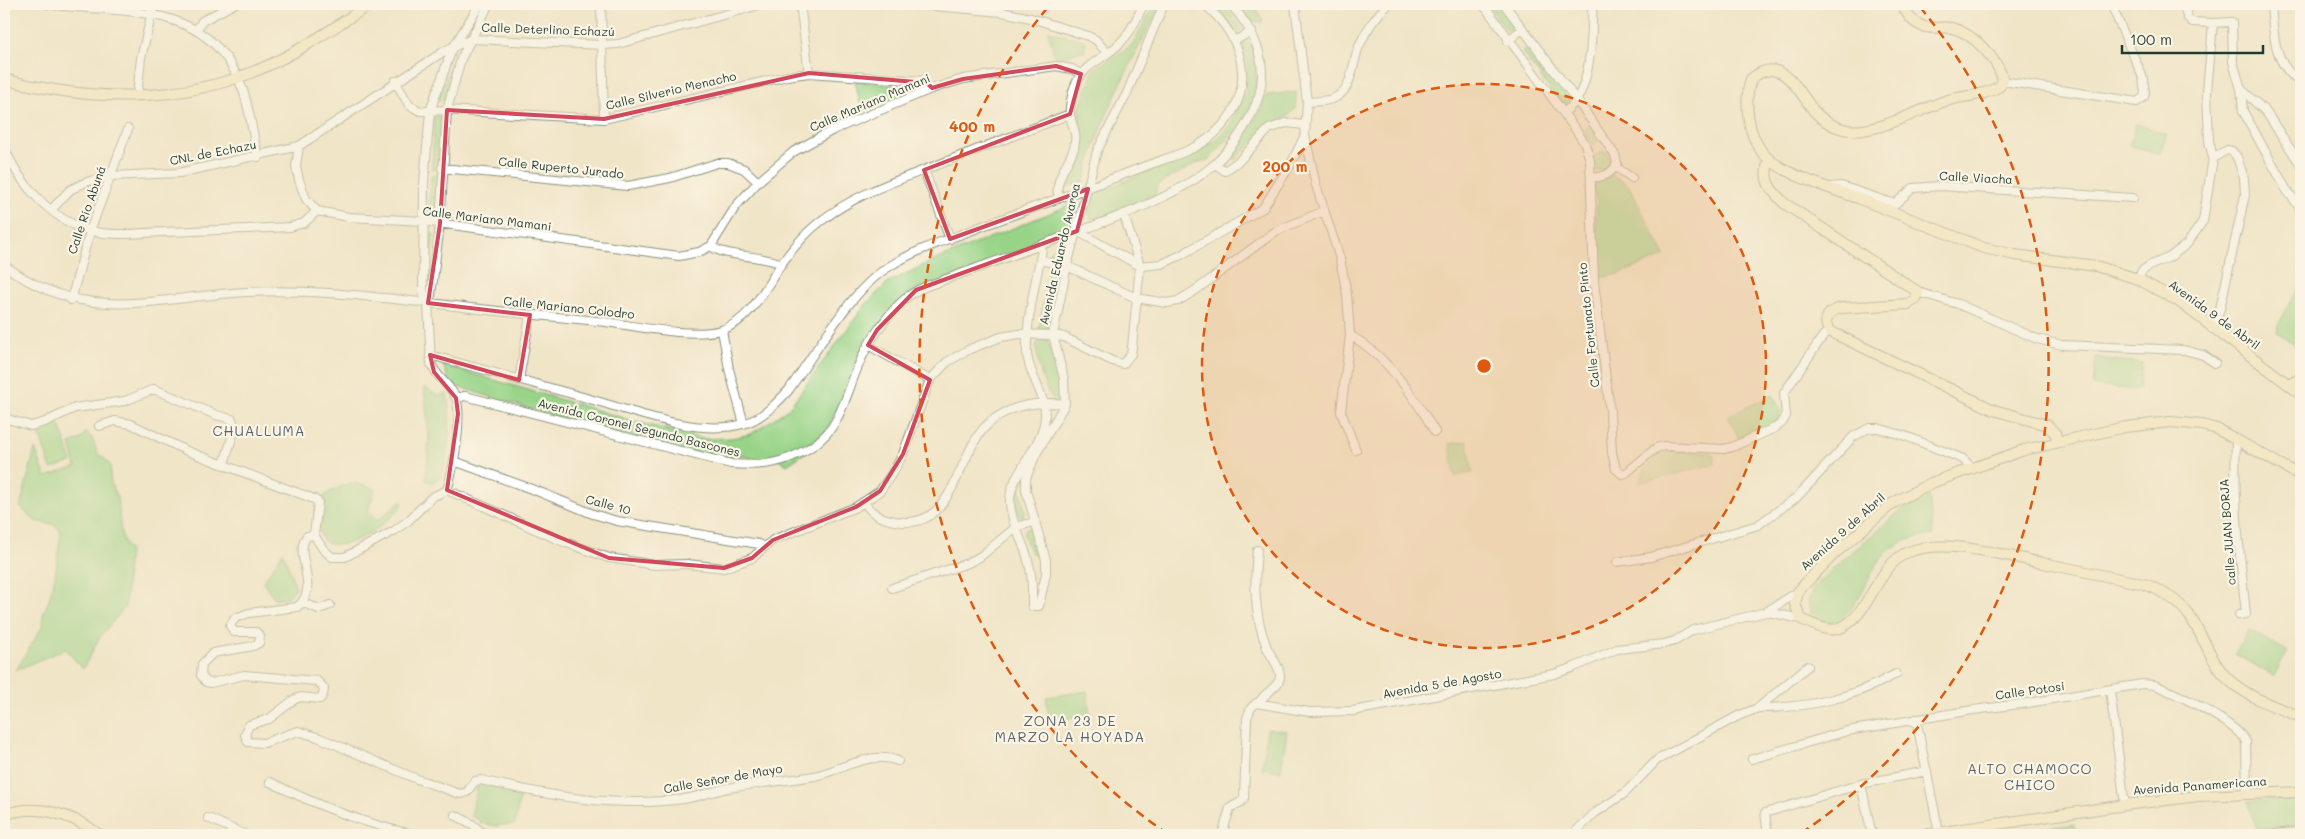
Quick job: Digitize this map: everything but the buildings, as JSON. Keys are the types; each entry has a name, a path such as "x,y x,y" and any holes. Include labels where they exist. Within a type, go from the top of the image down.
{"main road":[{"path":"4,79 54,91 137,96 159,96 191,90 266,66 300,49 371,4"},
{"path":"1901,4 1911,20 1921,26 1926,28 1951,28 1968,34 1997,67 2003,81"},
{"name":"Avenida 9 de Abril","path":"2003,81 2000,86 1989,92 1946,101 1904,119 1864,129 1845,129 1833,125 1815,112 1795,82 1782,73 1764,71 1751,79 1747,96 1748,115 1761,151 1769,160 1781,167 1984,248 2015,256 2096,266 2138,279 2178,302 2301,394"},
{"path":"1769,160 1765,174 1766,180 1775,194 1784,203 1918,292 1916,299 1908,304 1841,308 1831,311 1825,322 1829,331 1994,410 2047,425 2055,433 2058,442"},
{"path":"2289,385 2301,378"},
{"name":"Avenida 9 de Abril","path":"1798,592 1833,555 1893,503 1931,483 2024,450 2058,442 2125,427 2172,422 2202,425 2217,429 2301,476"},
{"path":"1798,592 1795,604 1801,619 1824,629 1836,629 1848,623 1858,613 1894,561 1908,552 1927,547 1948,546 2144,584 2161,592 2188,613 2214,661 2228,679 2248,694 2301,717"},
{"name":"Avenida Panamericana","path":"1923,835 1976,832 2124,805 2198,796 2301,792"},
{"path":"4,815 26,810 60,814 100,835"},
{"path":"2276,835 2301,832"}],"street":[{"path":"46,4 152,12 198,28 221,51 242,89 258,157"},
{"path":"137,96 141,58 154,4"},
{"path":"198,28 202,21 234,4"},
{"path":"428,303 423,294 423,221 430,111 452,49 480,4"},
{"path":"447,490 454,460 457,432 456,398 434,372 430,355 428,303 431,295 440,224 447,110 461,59 489,4"},
{"path":"601,4 604,119"},
{"name":"Calle Deterlino Echazú","path":"299,146 446,50 472,39 602,45 618,44 762,4"},
{"path":"800,4 809,73"},
{"path":"912,4 1002,12 1031,18 1088,36 1096,40 1107,53"},
{"name":"Avenida Eduardo Avaroa","path":"1059,198 1057,186 1070,160 1076,136 1075,126 1070,114 1074,88 1081,74 1088,66 1122,42 1144,4"},
{"name":"Avenida Eduardo Avaroa","path":"1043,245 1028,333 1027,354 1030,370 1046,414 1044,426 1036,445 1011,490 1010,500 1016,527 1029,564 1032,606 1039,606 1046,574 1046,560 1026,490 1026,478 1036,454 1066,404 1064,380 1054,348 1053,335 1067,266 1097,151 1127,93 1164,4"},
{"path":"1204,4 1221,20 1235,40 1252,32"},
{"path":"1230,4 1252,32 1258,45 1262,67 1262,87 1258,100 1240,135 1215,164 1225,171 1240,160 1277,124 1305,125"},
{"path":"1296,4 1308,102 1305,135 1324,211 1340,259 1347,294 1350,335 1341,412 1356,450"},
{"path":"1308,102 1331,99 1341,94 1348,84 1359,49 1371,24 1389,4"},
{"name":"Calle Fortunato Pinto","path":"1483,4 1508,41 1585,144 1590,160 1594,282 1610,411 1612,453 1616,469 1622,474 1626,473 1656,448 1664,446 1723,449 1732,447 1775,428 1782,423 1786,416 1784,393 1823,336 1829,331"},
{"path":"1504,4 1615,155 1616,167 1604,176 1591,178"},
{"path":"1563,113 1577,101 1587,67 1592,4"},
{"path":"2003,81 2137,102 2144,97 2143,78 2111,4"},
{"path":"2184,4 2187,17 2192,22 2232,22 2233,62 2242,88 2243,112 2286,189 2301,209"},
{"path":"2271,4 2273,25 2282,63 2293,78 2301,81"},
{"path":"2138,279 2142,271 2149,266 2180,251 2198,230 2205,212 2213,158 2209,141 2207,92 2214,23"},
{"path":"1508,41 1522,30"},
{"name":"Avenida Coronel Segundo Bascones","path":"430,355 670,422 716,427 744,424 766,412 788,391 851,304 876,277 897,262 950,239 1202,143 1214,134 1233,110 1242,82 1242,66 1235,40"},
{"name":"Calle Mariano Mamani","path":"317,211 349,217 423,221 679,256 698,252 710,246 726,219 758,182 792,152 812,140 931,89 963,78 1056,66 1072,69 1081,74"},
{"name":"Calle Silverio Menacho","path":"395,82 410,105 420,111 447,110 604,119 787,76 809,73 922,81 931,89"},
{"path":"2242,88 2266,112 2301,165"},
{"path":"744,424 729,369 722,330 732,325 751,309 782,264 813,227 830,214 878,187 1070,114"},
{"name":"Calle Río Abuná","path":"71,300 90,231 128,129"},
{"path":"1077,232 1140,266 1162,264 1263,208 1291,164 1305,135"},
{"path":"4,147 22,183 63,218 90,231 147,233 290,227 304,223 317,211 306,199 299,180 296,166 299,146"},
{"name":"CNL de Echazu","path":"52,209 70,190 86,182 109,176 180,173 258,157 299,146"},
{"path":"2212,328 2220,309 2245,186 2239,162 2232,151 2227,150 2213,158"},
{"name":"Calle Ruperto Jurado","path":"425,172 442,171 628,186 670,178 716,163 728,163 744,169 758,182"},
{"name":"Avenida Coronel Segundo Bascones","path":"456,398 465,396 731,464 761,466 793,457 814,447 829,432 841,411 868,345 898,304 916,290 1124,215 1169,193 1215,164"},
{"path":"1616,167 1632,178"},
{"path":"924,170 950,239"},
{"name":"Calle Viacha","path":"1828,187 1841,186 1895,204 1913,188 1940,186 2133,198"},
{"path":"1040,260 1067,266 1136,298 1158,303 1178,301 1214,278 1276,231 1324,211"},
{"path":"99,426 115,420 122,421 143,429 168,444 284,486 318,502 314,534 327,554 337,558 345,557 394,531 408,521 432,497 447,490 564,542 609,558 655,565 687,564 724,568 752,558 773,540 834,517 864,502 880,491 896,470 930,380 947,362 970,349 1001,337 1028,333 1053,335 1064,337 1112,361 1123,364 1131,354 1140,266 1124,215"},
{"path":"710,246 720,251 764,257 782,264"},
{"name":"Calle Mariano Colodro","path":"4,265 37,285 71,300 110,304 151,302 232,293 294,291 398,298 676,331 709,332 722,330"},
{"path":"1918,292 1958,304 2037,339 2062,345 2184,350 2203,354 2215,363"},
{"path":"519,380 530,315"},
{"path":"1350,335 1376,352 1419,404 1435,432"},
{"path":"868,345 930,380"},
{"path":"4,418 31,426 45,422 75,408 125,401 154,389 234,420 235,428 224,464"},
{"path":"864,502 876,515 897,522 922,519 932,514 950,494 972,448 988,424 1009,410 1043,402 1066,404"},
{"path":"1618,562 1651,557 1758,525 1797,497 1853,437 1869,428 1878,428 1908,437 1963,459 1973,469"},
{"name":"calle JUAN BORJA","path":"2236,441 2236,500 2246,614 2239,615"},
{"name":"Calle 10","path":"454,460 593,514 624,522 752,543 764,547"},
{"path":"892,588 968,563 981,556 1016,527 1034,522"},
{"path":"314,534 309,534 303,542 307,588 303,603 319,609 330,605"},
{"path":"1222,835 1230,808 1241,802 1244,798 1246,718 1253,705 1259,703 1262,697 1275,686 1280,678 1280,673 1266,647 1257,605 1254,585 1257,550"},
{"name":"Avenida 5 de Agosto","path":"1259,703 1323,713 1353,711 1455,694 1554,674 1617,649 1664,644 1675,641 1693,630 1766,612 1798,592"},
{"name":"Calle Señor de Mayo","path":"303,603 297,607 249,613 235,618 230,623 234,632 256,632 260,636 258,643 253,646 213,653 206,658 200,670 203,679 211,683 244,675 309,680 322,684 325,691 320,699 295,698 276,714 249,725 245,735 248,742 257,744 298,731 320,738 417,779 460,794 467,792 475,781 481,780 537,793 598,802 642,802 685,799 726,788 815,776 872,757 890,758 898,761"},
{"name":"Avenida 5 de Agosto","path":"1766,612 1801,619"},
{"path":"1572,835 1595,813 1625,792 1657,760 1738,716 1758,708 1808,666"},
{"path":"1758,708 1811,705 1836,700 1877,684 1896,674"},
{"name":"Calle Potosi","path":"1752,759 1847,731 2142,684 2154,685 2239,731 2246,742 2247,794"},
{"path":"2110,690 2124,805"},
{"path":"1916,719 1938,833"},
{"path":"1768,835 1765,813 1862,784 1927,771"},
{"path":"270,782 303,798 391,830 416,835"},
{"path":"1862,784 1872,835"},
{"path":"455,815 472,824 485,835"},
{"path":"208,818 246,835"}],"highlighted area":[{"path":"1056,66 1081,74 1070,114 924,170 950,239 1088,189 1077,231 916,290 877,330 868,345 930,380 903,454 880,491 856,507 773,540 752,558 724,568 609,558 447,490 458,414 456,398 434,372 430,355 519,380 530,315 428,303 440,224 447,110 604,119 809,73 927,83 932,88 963,79"}],"green space":[{"path":"1155,4 1161,4 1107,113 1090,159 1084,182 1063,188 1081,139 1077,116 1094,69 1131,46"},
{"path":"1211,4 1223,4 1243,29 1239,33 1236,31"},
{"path":"1237,4 1254,4 1263,22 1248,21"},
{"path":"1488,4 1498,4 1513,26 1508,31 1505,28"},
{"path":"1048,31 1083,40 1086,42 1084,51 1055,58"},
{"path":"1247,42 1253,47 1257,82 1254,98 1237,129 1208,160 1199,162 1157,185 1155,196 1113,214 1091,219 1089,212 1094,194 1201,149 1218,139 1230,124 1246,93 1247,63 1243,45"},
{"path":"1524,49 1531,50 1569,100 1566,105 1561,104 1522,52"},
{"path":"452,62 444,101 437,100"},
{"path":"855,81 923,88 862,111"},
{"path":"1296,92 1296,107 1289,115 1264,131 1235,160 1231,156 1232,151 1252,125 1266,95"},
{"path":"434,116 441,116 438,170 432,169"},
{"path":"2136,124 2167,134 2159,155 2129,145"},
{"path":"1589,126 1599,140 1592,145 1584,130"},
{"path":"1603,151 1607,153 1613,162 1611,168 1596,171 1593,157"},
{"path":"431,175 437,175 435,219 429,219"},
{"path":"1613,175 1629,186 1665,256 1619,274 1598,278 1595,244 1597,204 1594,187 1598,179"},
{"path":"1077,202 1075,227 904,302 884,325 862,358 821,442 787,465 776,457 761,460 734,454 725,462 581,424 458,387 449,381 443,365 637,422 703,439 732,438 751,434 788,409 866,304 889,282 926,264"},
{"path":"427,234 434,234 429,270"},
{"path":"1062,242 1069,242 1065,260 1049,256 1050,251"},
{"path":"1051,266 1061,269 1062,275 1046,332 1039,330 1048,268"},
{"path":"2301,283 2301,362 2297,360 2300,348 2277,332 2278,325"},
{"path":"1044,338 1049,343 1058,379 1060,398 1053,399 1041,373 1036,344"},
{"path":"2096,358 2142,363 2139,390 2093,386"},
{"path":"424,387 438,396 446,394 449,410 449,433 445,466 443,473 431,483 426,480 429,436"},
{"path":"1773,395 1781,412 1778,420 1739,439 1728,416"},
{"path":"59,422 72,462 51,469 38,430"},
{"path":"86,432 92,438 98,454 111,466 111,483 117,499 121,534 129,550 125,607 100,637 83,669 65,649 16,670 42,627 43,614 49,600 55,576 61,532 55,525 35,521 20,507 35,449 46,477 76,467 70,444 81,439"},
{"path":"1467,441 1473,473 1455,476 1450,444"},
{"path":"1671,450 1710,452 1714,456 1715,464 1639,483 1651,462"},
{"path":"349,483 365,485 375,490 368,511 378,520 401,500 403,504 387,521 363,537 344,544 335,545 328,543 322,538 319,529 320,500 328,493"},
{"path":"1020,487 1025,512 1023,517 1018,514 1015,496"},
{"path":"1929,493 1933,535 1911,539 1895,546 1883,556 1851,608 1838,622 1823,622 1812,614 1809,598 1818,582 1903,508"},
{"path":"1026,528 1032,529 1039,550 1037,555 1031,553 1023,533"},
{"path":"283,552 296,588 288,597 275,599 263,582"},
{"path":"2249,630 2287,651 2274,676 2235,654"},
{"path":"1087,691 1090,715 1049,721 1046,697"},
{"path":"1267,729 1287,731 1281,771 1262,769"},
{"path":"478,784 521,791 515,824 496,826 480,823 480,820 471,816"},
{"path":"2301,799 2301,825 2257,830 2248,801"},
{"path":"2074,824 2076,835 2030,835 2030,830"}],"district":[{"name":"CHUALLUMA","path":"259,431"},
{"name":"ZONA 23 DE MARZO LA HOYADA","path":"1070,730"},
{"name":"ALTO CHAMOCO CHICO","path":"2030,778"}]}
